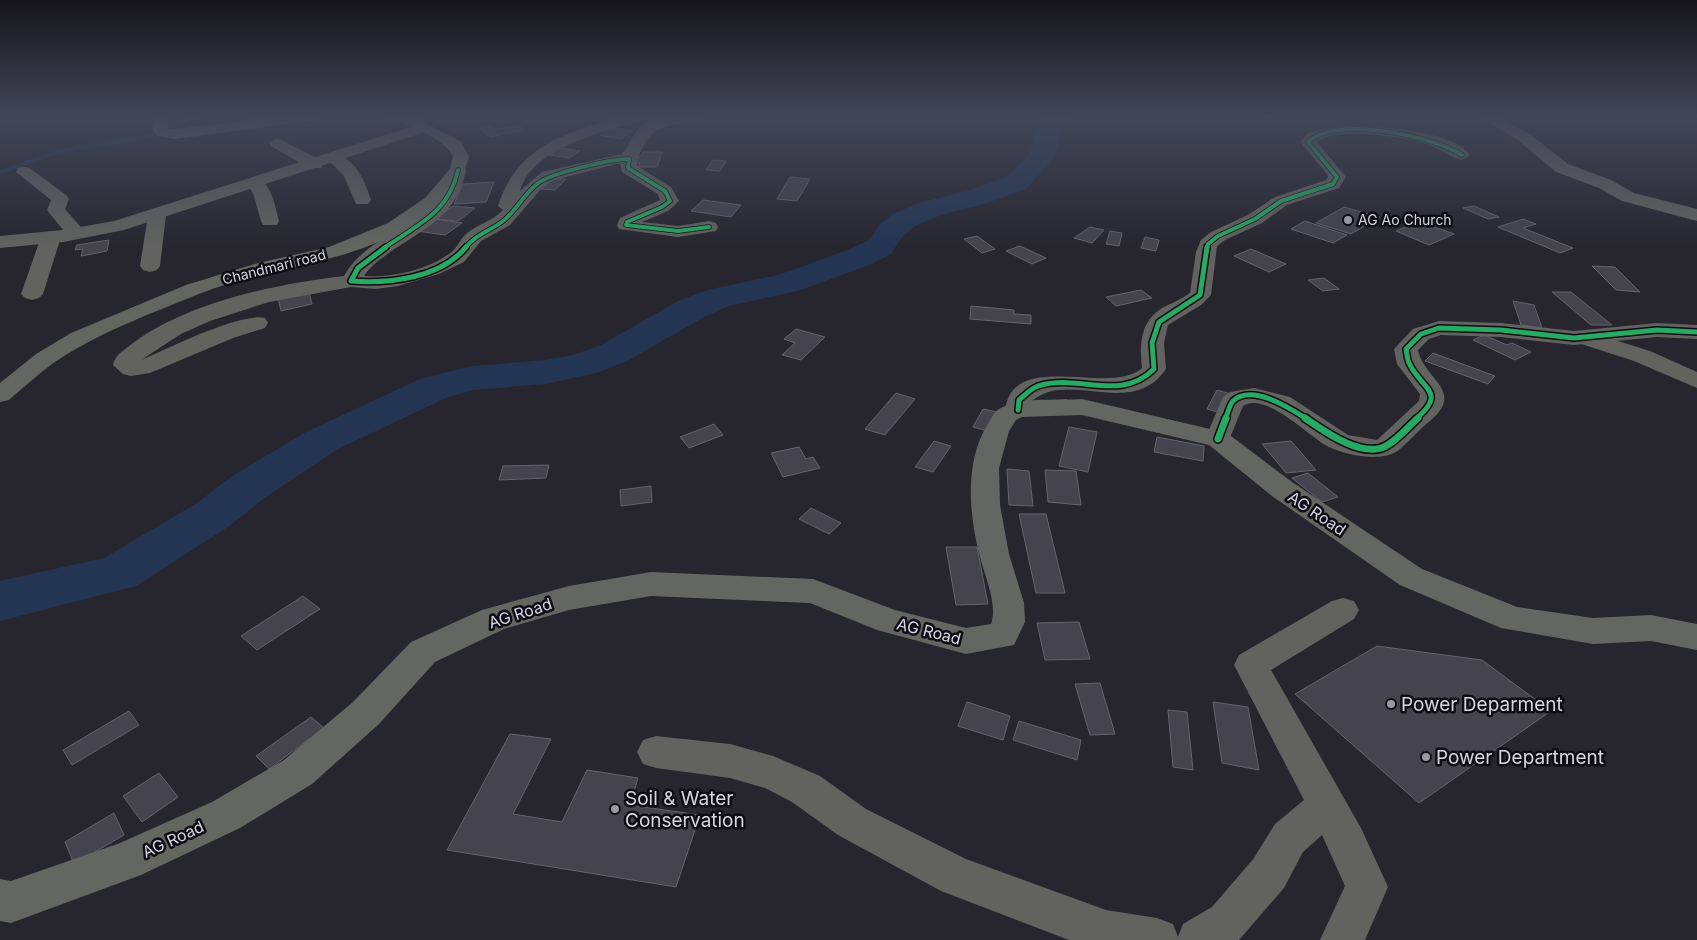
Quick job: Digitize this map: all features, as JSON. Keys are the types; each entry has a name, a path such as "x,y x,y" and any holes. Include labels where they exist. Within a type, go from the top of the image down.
{"main road":[{"path":"458,170 460,161"},
{"name":"Chandmari road","path":"0,395 44,359 79,338 185,293 265,267 335,252 395,227 431,202 458,170"},
{"name":"AG Road","path":"0,900 11,902 126,861 226,815 298,772 366,713 423,652 494,619 569,598 651,584 813,591 888,621 966,641 1002,636 1009,622 1008,603 994,554 986,505 985,468 996,431 1006,415 1018,410 1082,407 1218,439 1282,489 1411,577 1512,619 1593,631 1651,628 1697,636"}],"street":[{"path":"309,161 315,164"},
{"path":"0,242 117,226 325,161"},
{"path":"338,161 351,170 358,181 362,200"},
{"path":"506,217 508,196 512,185 522,169 533,161"},
{"path":"257,322 225,333 147,366 131,369 125,365 126,360 149,343 221,310 300,288 351,281 376,283 407,278 432,270 457,258 474,237 503,221 535,185 548,176 612,161"},
{"path":"629,161 628,168 665,191 670,201 662,207 627,222 626,225 672,231 698,230 708,226"},
{"path":"1018,410 1019,400 1039,386 1120,385 1144,380 1154,369 1151,343 1156,323 1164,315 1194,301 1200,295 1208,244 1218,236 1255,219 1280,201 1333,184 1337,177 1324,161"},
{"path":"1553,161 1562,168 1605,184 1628,197 1697,215"},
{"path":"351,281 356,271 370,258 404,236 444,204 455,187 458,170"},
{"path":"24,172 60,199 56,210 76,233"},
{"path":"255,183 262,192 270,221"},
{"path":"150,266 157,215"},
{"path":"32,294 51,236"},
{"path":"1218,439 1232,402 1239,397 1254,395 1281,402 1339,441 1375,450 1392,441 1428,410 1432,401 1432,394 1409,364 1406,349 1421,334 1438,328 1501,330 1558,338 1586,338 1657,330 1697,332"},
{"path":"1586,338 1650,359 1697,381"},
{"path":"1342,940 1367,886 1347,842 1251,665 1343,610"},
{"path":"656,752 730,762 773,773 806,789 852,822 956,876 1106,932 1157,940"},
{"path":"1198,940 1227,922 1269,873 1289,838 1327,805"}],"building":[{"path":"634,161 659,161 657,167 638,167 640,163 633,164"},
{"path":"712,161 726,161 720,171 706,170"},
{"path":"790,177 810,179 797,201 777,199"},
{"path":"553,178 566,179 555,190 541,189"},
{"path":"494,182 486,202 454,204 463,184"},
{"path":"703,200 741,205 731,217 691,211"},
{"path":"453,206 475,208 458,221 435,219"},
{"path":"1474,206 1499,217 1488,219 1463,208"},
{"name":"AG Ao Church","path":"1344,207 1380,217 1351,234 1316,223"},
{"path":"435,219 462,223 445,235 417,231"},
{"path":"1523,219 1536,224 1523,228 1573,248 1560,253 1498,227"},
{"path":"1305,221 1347,235 1333,243 1291,229"},
{"path":"1415,223 1429,229 1435,227 1454,234 1429,245 1396,231"},
{"path":"1090,227 1104,230 1092,243 1074,238"},
{"path":"1110,231 1122,233 1119,246 1106,244"},
{"path":"977,236 995,249 982,253 964,239"},
{"path":"1145,237 1159,240 1156,251 1141,248"},
{"path":"109,240 107,251 81,256 83,249 75,250 77,245"},
{"path":"1020,246 1046,258 1032,264 1006,251"},
{"path":"1251,249 1286,264 1269,272 1234,256"},
{"path":"1592,266 1615,267 1640,292 1616,290"},
{"path":"1324,278 1339,289 1323,291 1308,280"},
{"path":"1141,290 1152,298 1116,306 1106,297"},
{"path":"309,292 312,304 281,311 278,298"},
{"path":"1552,292 1571,292 1612,325 1591,325"},
{"path":"1513,301 1534,305 1542,328 1521,325"},
{"path":"971,306 1014,310 1014,314 1031,315 1031,324 970,319"},
{"path":"796,329 825,337 801,360 782,355 795,343 784,339"},
{"path":"1484,335 1507,345 1512,343 1531,352 1515,360 1473,340"},
{"path":"1433,353 1495,376 1488,384 1425,361"},
{"path":"1217,390 1234,395 1225,414 1207,409"},
{"path":"896,393 915,399 885,435 865,429"},
{"path":"983,409 1001,413 991,432 973,427"},
{"path":"714,424 723,435 689,448 680,437"},
{"path":"1069,427 1097,432 1088,472 1059,466"},
{"path":"1157,437 1204,446 1203,461 1154,452"},
{"path":"934,441 951,446 933,472 915,467"},
{"path":"1291,441 1316,470 1286,473 1262,444"},
{"path":"799,447 806,459 813,457 820,468 783,477 771,453"},
{"path":"549,465 546,478 499,480 503,466"},
{"path":"1007,469 1029,471 1033,506 1009,505"},
{"path":"1045,470 1076,471 1081,505 1048,502"},
{"path":"1308,473 1338,497 1322,502 1292,478"},
{"path":"651,486 652,502 621,506 620,490"},
{"path":"811,508 841,523 829,534 799,519"},
{"path":"1019,514 1046,514 1065,593 1036,593"},
{"path":"946,547 977,547 988,604 956,605"},
{"path":"303,596 320,609 257,650 241,636"},
{"path":"1079,622 1090,659 1045,660 1037,623"},
{"name":"Power Department","path":"1377,646 1482,660 1551,711 1419,803 1295,694"},
{"path":"1100,683 1115,734 1090,735 1075,684"},
{"path":"967,702 1010,716 1003,740 958,726"},
{"path":"1213,702 1248,707 1259,770 1222,763"},
{"path":"1168,710 1187,712 1193,770 1173,767"},
{"path":"129,711 139,725 72,765 63,750"},
{"path":"311,717 324,728 269,769 256,756"},
{"path":"1019,721 1081,740 1077,760 1013,740"},
{"name":"Soil & Water Conservation","path":"510,734 551,739 513,814 562,822 587,770 638,778 630,805 700,815 676,887 447,850"},
{"path":"159,773 178,797 142,822 123,796"},
{"path":"114,813 124,835 74,864 65,842"}],"waterway":[{"path":"0,172 33,161"},
{"path":"0,601 118,573 214,514 248,487 321,441 434,388 472,378 545,372 582,365 614,353 691,309 719,297 786,284 860,257 880,247 891,231 904,220 930,209 977,197 1016,183 1037,161"}],"cycle path":[{"path":"458,170 454,188 443,204 427,219 371,256 358,268 351,281 376,283 398,280 432,270 457,258 474,237 503,221 535,185 548,176 609,161"},
{"path":"629,161 628,168 665,191 670,201 662,207 627,222 626,225 678,231 709,227"},
{"path":"1018,410 1019,400 1030,390 1038,386 1051,383 1116,386 1131,384 1144,379 1154,369 1152,343 1155,328 1165,316 1191,303 1200,295 1208,244 1218,236 1255,219 1281,201 1333,184 1337,177 1324,161"},
{"path":"1218,439 1232,402 1239,397 1254,395 1281,402 1339,441 1375,450 1386,446 1427,410 1432,401 1432,394 1409,364 1406,349 1421,334 1439,328 1501,330 1574,338 1657,330 1697,332"}],"place":[{"name":"AG Ao Church","path":"1348,220"},
{"name":"Power Deparment","path":"1391,704"},
{"name":"Power Department","path":"1426,757"},
{"name":"Soil & Water Conservation","path":"615,809"}]}
